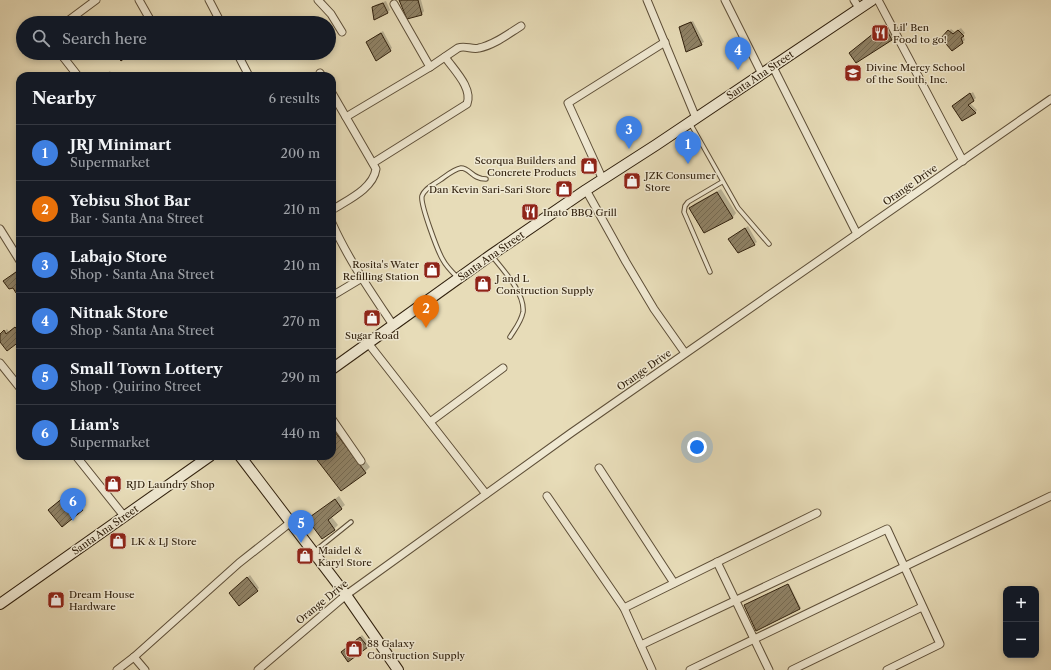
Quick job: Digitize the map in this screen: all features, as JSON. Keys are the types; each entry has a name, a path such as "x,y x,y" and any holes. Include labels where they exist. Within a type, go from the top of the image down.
{"main road":[{"name":"Santa Ana Street","path":"336,366 491,255 586,190 773,67 857,4 872,0"},
{"name":"Santa Ana Street","path":"0,604 204,460"},
{"path":"243,460 346,594 398,670"}],"street":[{"path":"74,16 96,0"},
{"path":"139,0 148,16"},
{"path":"209,0 217,16"},
{"path":"318,0 332,16"},
{"path":"647,0 665,42 693,121"},
{"path":"725,0 762,74"},
{"path":"878,0 963,161"},
{"path":"394,4 430,67"},
{"path":"336,22 342,32"},
{"path":"346,117 461,47 478,49 521,26"},
{"path":"603,180 568,103 665,42"},
{"path":"373,163 466,104 469,99 464,84 445,57"},
{"path":"65,60 75,72"},
{"path":"241,60 247,72"},
{"path":"773,67 857,234"},
{"name":"Orange Drive","path":"258,670 346,594 685,353 1051,99"},
{"path":"336,100 376,169 375,175 368,185 336,207"},
{"path":"586,190 650,302 685,353"},
{"path":"0,229 16,255"},
{"path":"336,240 393,324"},
{"path":"336,294 362,278"},
{"path":"368,343 486,494"},
{"path":"0,363 16,383"},
{"path":"430,422 503,368"},
{"path":"336,425 361,461"},
{"path":"79,460 124,516"},
{"path":"599,468 674,583"},
{"path":"547,496 624,608 652,670"},
{"path":"690,670 1051,496"},
{"path":"624,608 818,513"},
{"path":"117,670 134,657 239,563 292,522"},
{"path":"641,645 887,529 940,644 887,670"},
{"path":"717,562 769,670"},
{"path":"792,670 922,606"},
{"path":"134,657 145,670"}],"lane":[{"path":"693,121 722,182 738,208 769,244"},
{"path":"458,279 443,261 428,221 422,202 422,196 426,190 461,168 466,169 480,179 486,179"},
{"path":"710,272 684,212 685,206 688,202 722,182"},
{"path":"491,255 509,278 521,301 523,312 520,322 510,337"},
{"path":"314,552 351,522"}],"building":[{"path":"399,0 418,0 422,15 407,19"},
{"path":"383,3 388,13 374,20 372,7"},
{"path":"691,22 702,45 686,52 679,27"},
{"path":"884,25 892,40 856,63 849,53"},
{"path":"948,30 953,34 958,30 964,36 961,38 963,43 952,51 941,38"},
{"path":"381,33 391,51 376,61 366,42"},
{"path":"970,93 974,101 968,105 976,113 962,121 952,106"},
{"path":"717,192 733,218 704,233 689,208"},
{"path":"745,228 755,245 738,253 728,239"},
{"path":"16,272 16,293 13,288 9,289 3,281"},
{"path":"15,327 16,328 16,344 7,351 0,342 0,334 4,330 6,334"},
{"path":"336,433 366,473 341,491 317,460 336,460"},
{"path":"69,493 83,510 62,527 48,510"},
{"path":"335,499 342,509 328,520 335,530 322,539 307,519"},
{"path":"247,577 258,591 239,606 229,593"},
{"path":"788,584 800,609 756,631 744,605"},
{"name":"88 Galaxy Construction Supply","path":"360,637 368,647 348,662 341,652"}],"place":[{"name":"Lil' Ben Food to go!","path":"880,33"},
{"name":"Nitnak Store","path":"738,70"},
{"name":"Divine Mercy School of the South, Inc.","path":"853,73"},
{"name":"Labajo Store","path":"629,149"},
{"name":"JRJ Minimart","path":"688,164"},
{"name":"Scorqua Builders and Concrete Products","path":"589,166"},
{"name":"JZK Consumer Store","path":"632,181"},
{"name":"Dan Kevin Sari-Sari Store","path":"564,189"},
{"name":"Inato BBQ Grill","path":"530,212"},
{"name":"Rosita's Water Refilling Station","path":"432,270"},
{"name":"J and L Construction Supply","path":"483,284"},
{"name":"Sugar Road","path":"372,318"},
{"name":"Yebisu Shot Bar","path":"426,328"},
{"name":"RJD Laundry Shop","path":"113,484"},
{"name":"Liam's","path":"73,521"},
{"name":"LK & LJ Store","path":"118,541"},
{"name":"Small Town Lottery","path":"301,543"},
{"name":"Maidel & Karyl Store","path":"305,556"},
{"name":"Dream House Hardware","path":"56,600"},
{"name":"88 Galaxy Construction Supply","path":"354,649"}]}
